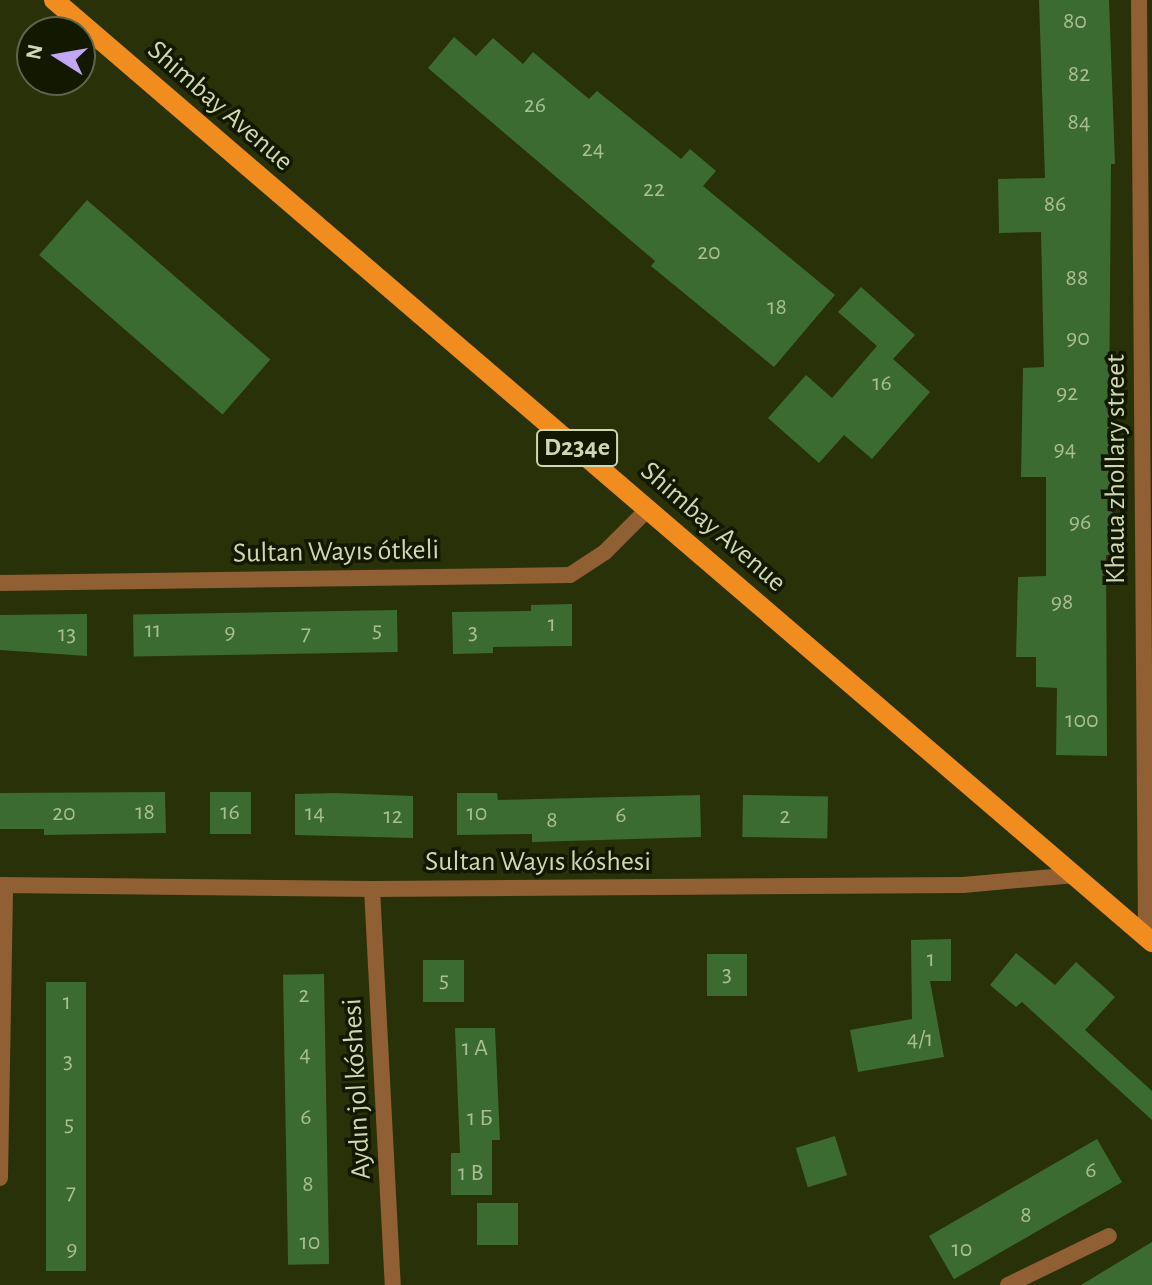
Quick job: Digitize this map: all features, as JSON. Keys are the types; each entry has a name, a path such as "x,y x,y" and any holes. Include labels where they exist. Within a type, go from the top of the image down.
{"main road":[{"name":"Shimbay Avenue","path":"54,0 1149,940"}],"street":[{"name":"Khaua zhollary street","path":"1139,0 1149,940"},
{"name":"Sultan Wayıs ótkeli","path":"0,583 570,575 605,552 648,509"},
{"name":"Sultan Wayıs kóshesi","path":"2,885 372,889 963,885 1076,875"},
{"path":"0,1178 2,885"},
{"name":"Aydın jol kóshesi","path":"372,889 393,1285"},
{"path":"1008,1285 1109,1236"}],"building":[{"path":"1039,0 1109,0 1115,164 1111,164 1109,420 1114,555 1106,555 1107,756 1056,755 1057,688 1036,687 1036,657 1016,657 1018,577 1046,576 1046,477 1021,477 1023,368 1044,367 1041,232 999,233 998,179 1045,178"},
{"path":"454,37 476,56 493,38 523,64 533,52 589,99 597,91 681,159 690,149 716,171 703,186 835,295 774,367 651,266 655,261 428,68"},
{"path":"87,200 270,359 223,415 39,255"},
{"path":"861,287 915,335 893,359 930,392 872,459 844,435 819,463 768,418 806,375 832,398 877,346 838,312"},
{"path":"572,604 572,646 493,647 493,653 453,654 452,612 531,611 531,605"},
{"path":"397,610 398,652 134,657 133,615"},
{"path":"87,614 87,656 0,650 0,615"},
{"path":"165,792 166,833 44,835 44,829 0,829 0,793"},
{"path":"210,792 251,792 251,834 210,834"},
{"path":"457,793 497,793 498,800 700,795 701,837 532,842 532,834 457,835"},
{"path":"295,794 413,796 413,838 295,835"},
{"path":"743,795 828,796 827,838 742,837"},
{"path":"951,939 951,981 930,981 944,1057 858,1072 850,1030 912,1019 911,940"},
{"path":"1016,953 1055,985 1076,962 1115,997 1085,1030 1152,1091 1152,1120 1022,1002 1016,1007 990,985"},
{"path":"707,954 747,954 747,996 707,996"},
{"path":"423,960 464,960 464,1002 423,1002"},
{"path":"324,974 329,1264 288,1265 283,975"},
{"path":"46,982 86,982 86,1271 46,1271"},
{"path":"455,1028 495,1028 500,1140 492,1140 492,1195 451,1195 451,1153 460,1153"},
{"path":"835,1136 847,1175 808,1187 796,1148"},
{"path":"1097,1139 1122,1182 954,1279 929,1236"},
{"path":"477,1203 518,1203 518,1245 477,1245"},
{"path":"1152,1242 1152,1285 1081,1285"}]}
